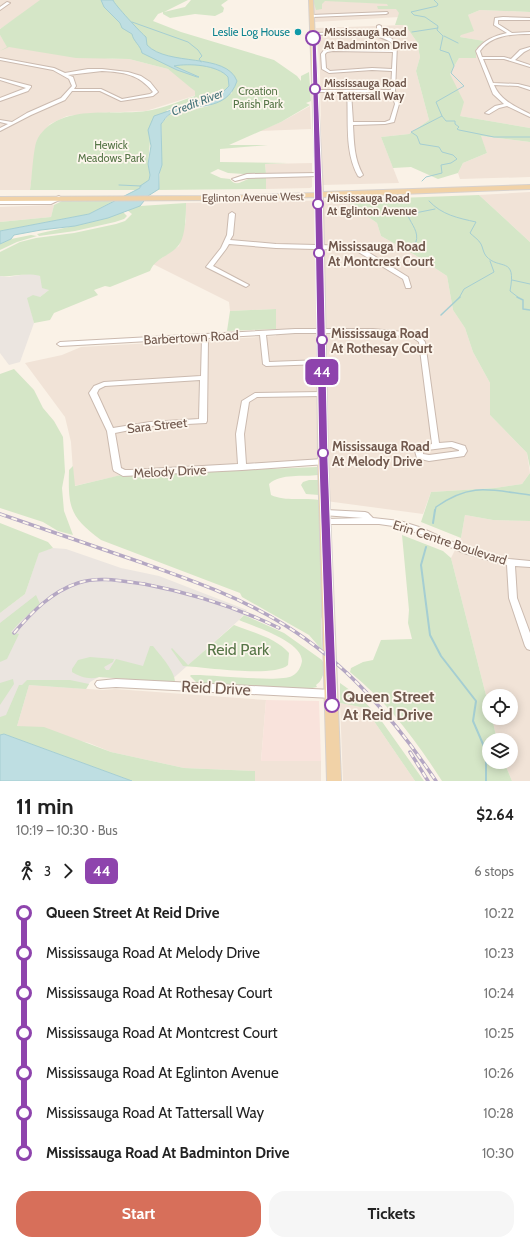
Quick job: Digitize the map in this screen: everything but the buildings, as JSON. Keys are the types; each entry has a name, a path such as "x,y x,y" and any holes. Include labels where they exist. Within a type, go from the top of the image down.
{"main road":[{"path":"311,0 318,175 322,331 323,462 334,781"},
{"name":"Eglinton Avenue West","path":"318,193 530,183"},
{"name":"Eglinton Avenue West","path":"0,194 174,195 318,193 530,187"},
{"name":"Eglinton Avenue West","path":"0,199 59,198 90,195"}],"street":[{"path":"0,9 8,3"},
{"path":"312,16 384,11 386,18"},
{"path":"511,34 496,24 496,19 530,19"},
{"path":"379,26 379,35"},
{"path":"530,33 511,34 485,42 478,51 495,94 508,104 530,116"},
{"path":"313,34 379,35 392,40 395,44 393,92 397,104 392,121 386,123 350,124"},
{"path":"512,60 522,51 530,48"},
{"path":"394,70 372,69 329,72 324,69 324,54 326,51 333,50 395,51"},
{"path":"480,58 500,57 530,66"},
{"path":"0,130 29,114 63,100 72,90 73,82 66,74 48,68 1,60"},
{"path":"66,74 83,70 116,70 140,78 156,92 151,95 121,100 115,98 106,91 72,90"},
{"path":"0,79 29,86 26,90 0,100"},
{"path":"491,84 518,85 530,89"},
{"path":"315,91 393,92"},
{"path":"349,92 351,110 350,124 356,169 360,175"},
{"path":"487,113 497,107 508,104"},
{"path":"0,121 12,123"},
{"path":"235,179 247,176 318,175"},
{"path":"0,202 51,202 59,198"},
{"path":"232,214 228,242 209,267 246,285"},
{"path":"228,242 361,250 406,278 408,286"},
{"name":"Barbertown Road","path":"60,344 322,331 373,331 412,334 419,338 422,342 436,446"},
{"path":"262,333 266,364 322,362"},
{"path":"203,378 205,336"},
{"name":"Sara Street","path":"111,431 150,424 203,421 203,378"},
{"name":"Melody Drive","path":"203,378 104,384 96,388 93,393 111,431 115,465 117,469 123,473 323,462"},
{"path":"242,467 240,434 246,401 256,395 322,394"},
{"path":"452,444 458,446 463,451 461,454 450,456 429,458 420,456 419,451 436,446 452,444"},
{"name":"Erin Centre Boulevard","path":"326,517 364,522 370,520 410,527 464,549 511,562 530,564"},
{"path":"511,562 512,598 530,646"},
{"name":"Reid Drive","path":"100,684 116,683 332,694"}],"shaded area":[{"path":"0,0 42,0 0,29"},
{"path":"313,0 401,4 399,17 315,22"},
{"path":"480,10 530,12 530,128 460,116 450,74 459,58 476,49 483,41 460,37 468,15"},
{"path":"405,25 417,42 420,57 416,71 429,120 409,134 381,137 399,183 322,185 320,71 316,28"},
{"path":"0,35 7,46 113,59 129,59 168,69 203,93 146,111 95,113 67,116 50,124 37,140 30,190 0,190"},
{"path":"310,106 311,129 259,131 281,122"},
{"path":"480,136 530,142 530,177 460,179 458,173 463,163 487,153"},
{"path":"312,163 312,173 266,174 265,164"},
{"path":"309,176 312,178 312,187 310,188 266,189 266,178"},
{"path":"530,192 530,242 479,195"},
{"path":"344,200 377,223 381,236 415,255 447,276 453,310 465,328 473,352 490,383 490,415 527,453 530,473 522,484 495,488 431,492 423,514 326,501 323,463 131,473 74,486 71,442 65,417 25,363 62,355 81,347 276,336 276,309 230,311 229,302 153,264 179,246 186,221 186,203"},
{"path":"54,205 51,217 0,222 0,207"},
{"path":"32,273 40,276 49,290 40,297 28,298 34,323 20,362 9,365 0,353 0,276 9,277"},
{"path":"465,515 493,520 530,521 530,781 512,781 507,769 518,769 518,733 495,733 494,725 518,725 518,689 484,689 451,558 461,538"},
{"path":"53,548 66,549 121,568 159,576 247,610 239,620 169,682 99,677 90,682 86,689 29,685 17,726 0,727 0,613 25,594 39,552"},
{"path":"29,685 103,690 115,689 266,700 261,761 321,761 321,781 255,781 255,771 184,768 111,752 89,743 17,726"},
{"path":"266,700 319,701 321,761 261,761"},
{"path":"340,703 365,708 415,781 343,781"}],"green space":[{"name":"Hewick Meadows Park","path":"40,0 188,0 164,12 185,7 191,0 228,0 221,5 224,8 223,12 215,16 195,14 170,18 163,14 163,12 158,14 153,21 181,32 274,60 297,76 301,81 301,76 309,72 311,101 306,103 310,105 281,122 229,145 268,145 220,149 220,162 288,163 265,164 266,174 261,175 228,173 218,169 210,173 221,178 230,179 234,183 250,178 266,178 266,189 158,190 162,149 161,124 169,115 209,106 232,93 230,80 229,86 226,90 211,98 167,110 150,141 148,164 150,175 149,180 137,190 30,190 36,142 47,127 59,120 72,115 87,113 152,110 195,96 195,91 168,69 129,59 76,58 9,47 0,51 7,47 0,35 0,29"},
{"path":"313,0 530,0 530,12 480,10 468,15 474,31 461,35 460,37 484,41 476,49 476,58 459,58 450,74 464,102 460,116 530,128 530,142 481,136 487,153 463,163 458,173 438,179 411,167 393,168 381,137 409,134 429,120 416,71 420,57 417,42 405,25 395,25 399,13 396,9 378,9 377,6 388,6 387,4 325,1 322,4 322,9 316,10"},
{"path":"479,195 530,242 530,468 527,453 490,415 490,383 473,352 465,328 453,310 447,276 415,255 381,236 377,223 344,200"},
{"path":"116,200 89,214 0,231 0,222 51,217 54,205 62,201"},
{"path":"186,203 185,225 181,242 175,249 155,263 150,271 110,287 105,286 94,290 98,295 54,313 50,320 34,323 27,298 33,295 40,297 49,290 42,288 40,276 30,274 0,276 0,252 20,242 116,224 125,221 132,214 127,210 140,206"},
{"path":"123,212 127,216 124,219 115,222 75,231 39,236 37,234 91,222"},
{"path":"31,235 37,236 17,242 0,250 0,244 11,239"},
{"path":"276,309 276,329 227,331 230,311"},
{"path":"14,369 34,390 43,408 54,421 63,437 65,472 62,488 64,511 73,535 58,531 43,522 0,508 0,374"},
{"path":"73,466 75,486 121,475 317,467 318,475 280,478 269,484 271,495 277,497 319,500 323,614 321,619 322,650 309,635 242,597 240,593 101,540 83,525 73,511 69,494 69,470"},
{"path":"530,473 530,521 493,520 465,515 461,538 421,522 431,492 495,488 522,484"},
{"path":"318,480 319,495 306,494 301,485 303,482"},
{"path":"0,523 48,542 53,548 39,553 25,594 0,613"},
{"path":"402,535 443,551 451,558 484,689 482,689 482,725 494,725 495,733 482,733 482,769 507,769 512,781 442,781 411,736 389,709 350,672 351,668 363,662 373,660 381,640 412,639 408,623 409,610"},
{"path":"36,595 40,604 11,632 19,634 7,659 0,662 0,623"},
{"path":"244,615 284,633 322,660 324,673 319,683 316,685 317,687 308,689 198,684 190,676 191,675 274,679 292,676 299,670 302,661 300,654 294,647 286,641 266,631 239,620"},
{"name":"Reid Park","path":"234,625 271,639 284,648 289,653 288,665 280,669 268,671 238,671 183,666 171,649 172,648 188,665"},
{"path":"150,646 153,646 167,663 173,673 175,682 99,677 89,678 82,677 72,672 72,669 78,660 90,657 114,659 113,662 104,667 106,670 109,670 116,659 143,666"},
{"path":"13,679 14,684 0,705 0,683"},
{"path":"27,680 70,680 89,684 86,689 29,685 17,726 44,727 111,752 184,768 255,771 255,781 132,781 4,734 0,735 0,717 6,715 19,685 22,685"},
{"path":"340,683 361,698 378,716 424,781 415,781 365,708 340,703"}],"water":[{"name":"Credit River","path":"101,0 113,0 146,37 147,45 156,52 168,56 221,66 231,72 237,81 232,91 217,103 179,110 166,117 161,124 162,165 159,174 159,189 148,196 140,206 108,218 75,226 14,235 11,239 0,244 0,231 89,214 140,188 140,186 149,180 150,175 148,164 151,146 148,130 154,116 223,92 229,86 228,77 210,67 195,65 174,66 199,77 197,77 177,70 142,53 132,34 122,28 120,23 104,7"},
{"path":"4,734 132,781 0,781 0,735"}],"waterway":[{"path":"434,0 438,4 437,6 411,12 414,15 425,17 438,26 437,28"},
{"path":"132,22 188,42 198,50 202,56 199,59 201,62"},
{"path":"412,32 437,28"},
{"path":"437,28 437,30 443,36 440,50 449,53 454,66 451,73 464,86 436,102 442,116"},
{"path":"444,36 458,43"},
{"path":"422,181 426,177 442,173 441,165 451,163 457,159 453,155 442,152 439,147 420,144 417,136 411,132 442,116"},
{"path":"442,116 446,121 455,121 455,124 459,127 457,129 459,130 494,137 530,137"},
{"path":"119,185 141,186"},
{"path":"429,201 445,213 476,222 470,233 480,243 486,256 496,263 509,268 512,280"},
{"path":"406,246 416,242 417,238 415,229 408,216 410,214 435,209"},
{"path":"459,298 464,289 494,272 490,261"},
{"path":"512,280 530,284"},
{"path":"512,280 510,291 519,298"},
{"path":"441,315 459,298"},
{"path":"519,298 523,300 523,309 530,310"},
{"path":"435,511 436,507 448,499 471,491 492,490 530,495"},
{"path":"433,523 435,510"},
{"path":"426,547 421,565 430,635 441,656 476,701 473,721 486,751 486,781"}],"railway":[{"path":"0,514 194,581 248,605 283,624 328,656 368,694 404,736 436,781"},
{"path":"14,633 35,610 59,592 78,583 102,579 144,584 196,596 230,607 279,628"},
{"path":"410,752 428,781"}],"bus line":[{"name":"44","path":"313,38 319,187 323,462 332,705"}],"place":[{"name":"Leslie Log House","path":"298,32"},
{"name":"Mississauga Road At Badminton Drive","path":"313,38"},
{"name":"Mississauga Road At Tattersall Way","path":"315,89"},
{"name":"Mississauga Road At Eglinton Avenue","path":"318,204"},
{"name":"Mississauga Road At Montcrest Court","path":"319,253"},
{"name":"Mississauga Road At Rothesay Court","path":"322,340"},
{"name":"Mississauga Road At Melody Drive","path":"323,453"},
{"name":"Queen Street At Reid Drive","path":"332,705"}],"park label":[{"name":"Croation Parish Park","path":"258,97"}]}
